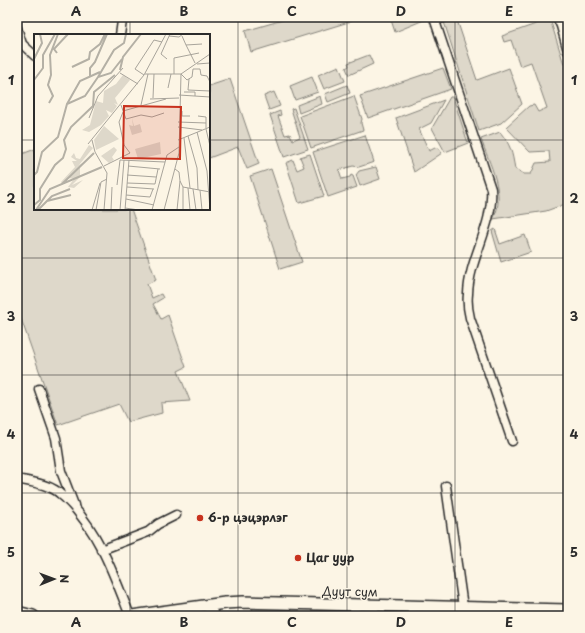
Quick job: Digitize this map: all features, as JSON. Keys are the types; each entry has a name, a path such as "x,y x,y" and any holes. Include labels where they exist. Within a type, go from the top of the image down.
{"main road":[{"name":"Дуут сум","path":"131,616 208,605 243,602 355,610 412,611 463,608 539,613 568,610"},
{"path":"208,605 213,616"},
{"path":"17,612 33,616"}],"street":[{"path":"120,34 124,17"},
{"path":"444,17 435,21 491,189 492,202 471,274 468,294 468,309 512,441"},
{"path":"557,17 568,51"},
{"path":"17,28 22,44 34,55"},
{"path":"39,389 56,438 61,471 74,507 102,550 131,616"},
{"path":"17,479 40,484 56,490 74,507"},
{"path":"446,486 463,608"},
{"path":"102,550 148,532 158,524 176,515"}],"shaded area":[{"path":"293,17 351,17 352,21 251,52 245,31"},
{"path":"390,17 431,17 395,32"},
{"path":"456,17 477,80 509,68 522,104 501,123 479,131 444,22 445,20"},
{"path":"550,19 568,77 568,203 546,211 493,219 497,210 497,189 492,169 481,139 500,132 507,141 515,169 524,174 531,174 536,163 550,162 549,151 530,152 506,127 529,106 534,105 538,112 547,108 531,62 520,66 511,40 504,42 502,36"},
{"path":"369,55 373,64 349,75 346,68 349,66 348,63"},
{"path":"339,66 345,81 324,89 318,75"},
{"path":"443,68 451,89 368,118 360,96"},
{"path":"312,77 318,92 295,100 290,86"},
{"path":"230,79 259,164 247,169 238,147 210,158 210,86"},
{"path":"347,85 350,93 328,102 325,94"},
{"path":"274,92 280,106 269,110 264,96"},
{"path":"320,96 322,104 299,113 297,105"},
{"path":"354,96 362,119 361,123 363,130 311,148 300,116"},
{"path":"450,97 453,97 468,143 445,152 432,128"},
{"path":"444,100 431,123 419,129 429,151 437,147 442,153 414,172 396,118"},
{"path":"294,108 308,149 284,157 270,115 280,111 281,115 278,116 285,135 290,134 293,140 300,137 291,109"},
{"path":"365,135 374,162 359,167 353,166 339,170 342,179 350,177 351,175 353,176 357,187 328,197 313,152"},
{"path":"34,149 34,210 131,210 156,280 147,284 152,298 161,294 163,298 153,304 161,319 168,315 186,367 178,371 190,401 161,403 162,413 128,422 119,404 58,425 17,307 17,156"},
{"path":"310,154 324,196 299,203 286,163 293,160 297,170 304,167 300,157"},
{"path":"376,167 380,179 360,186 356,175 359,171"},
{"path":"271,169 302,262 280,269 250,176"},
{"path":"495,229 500,244 525,235 531,252 501,262 492,231"},
{"path":"253,608 352,609 352,616 255,616 252,612"},
{"path":"359,609 391,610 406,616 359,616"}],"place":[{"name":"6-р цэцэрлэг","path":"200,518"},
{"name":"Цаг уур","path":"298,558"}]}
